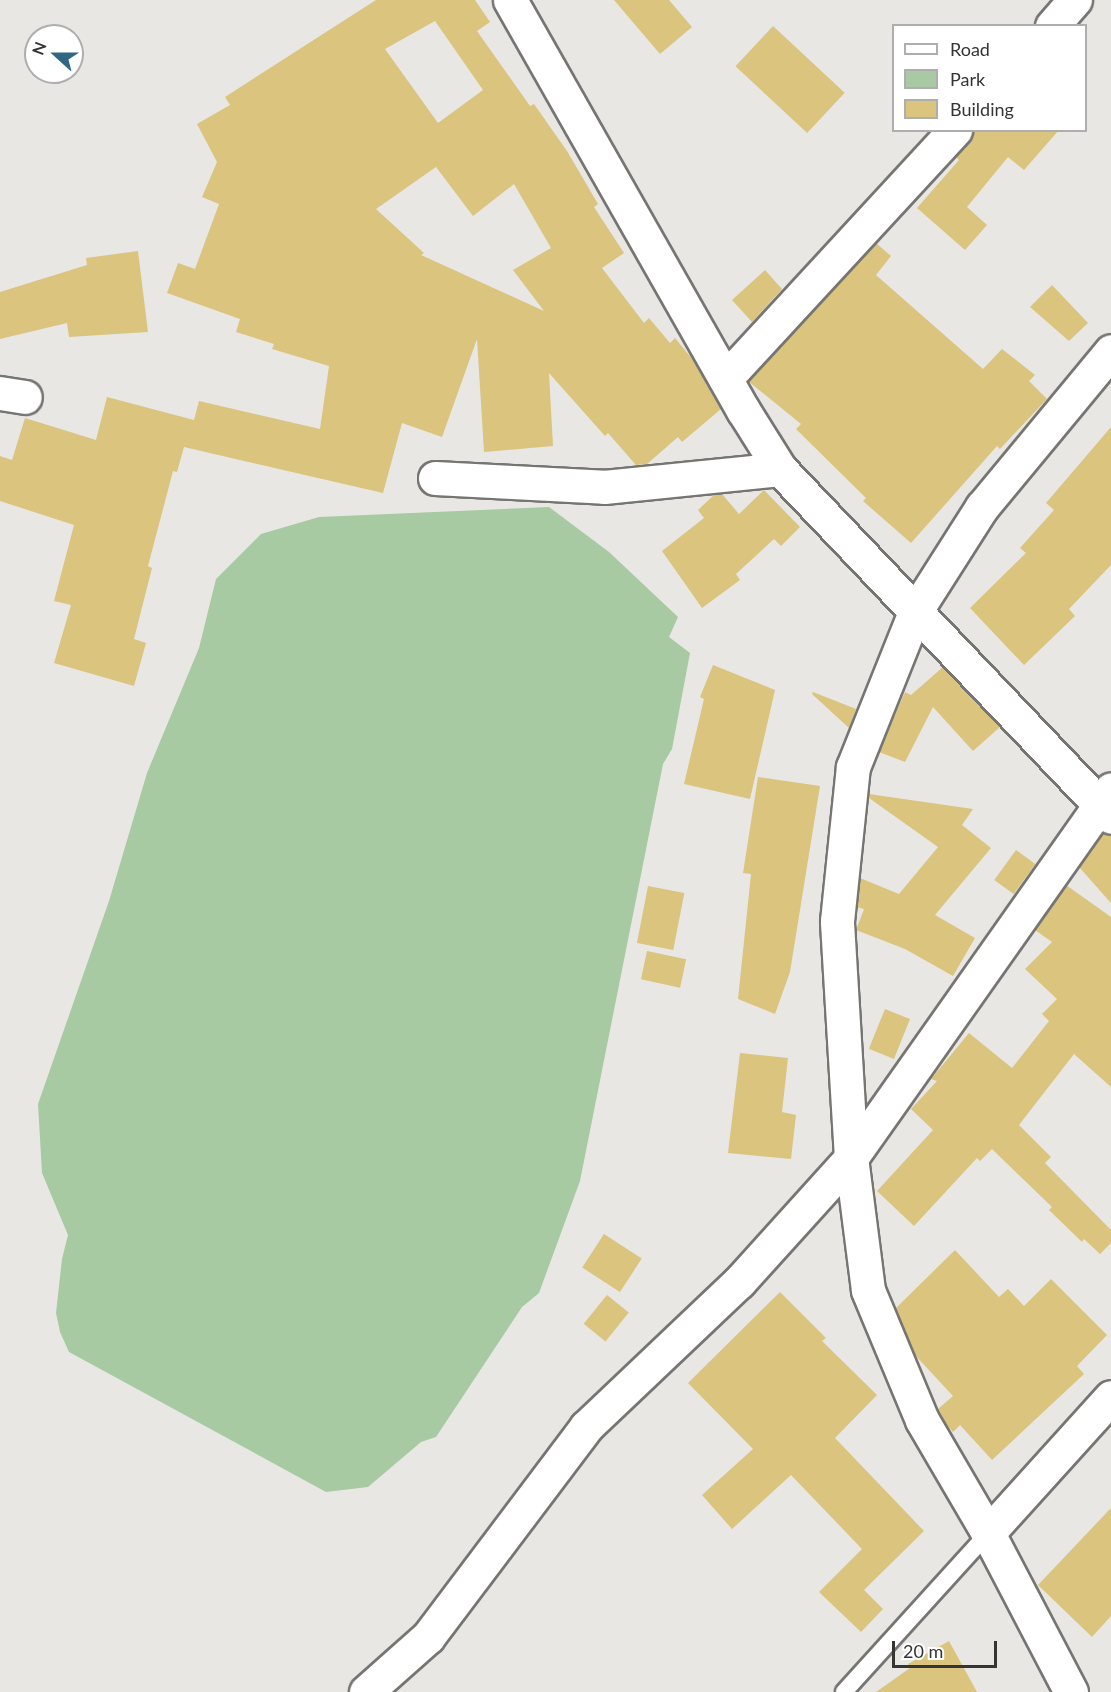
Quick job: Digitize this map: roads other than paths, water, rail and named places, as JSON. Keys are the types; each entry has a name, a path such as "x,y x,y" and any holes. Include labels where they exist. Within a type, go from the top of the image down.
{"street":[{"path":"366,1692 428,1637 586,1427 739,1281 851,1158 1107,803 915,612 780,469 510,0"},
{"path":"1054,24 1075,0"},
{"path":"726,378 953,132"},
{"path":"1071,1692 988,1533 922,1420 868,1290 851,1158 837,921 853,767 915,612 982,507 1111,351"},
{"path":"435,478 604,487 780,469"},
{"path":"988,1533 1111,1397"}],"lane":[{"path":"844,1692 988,1533"}]}
